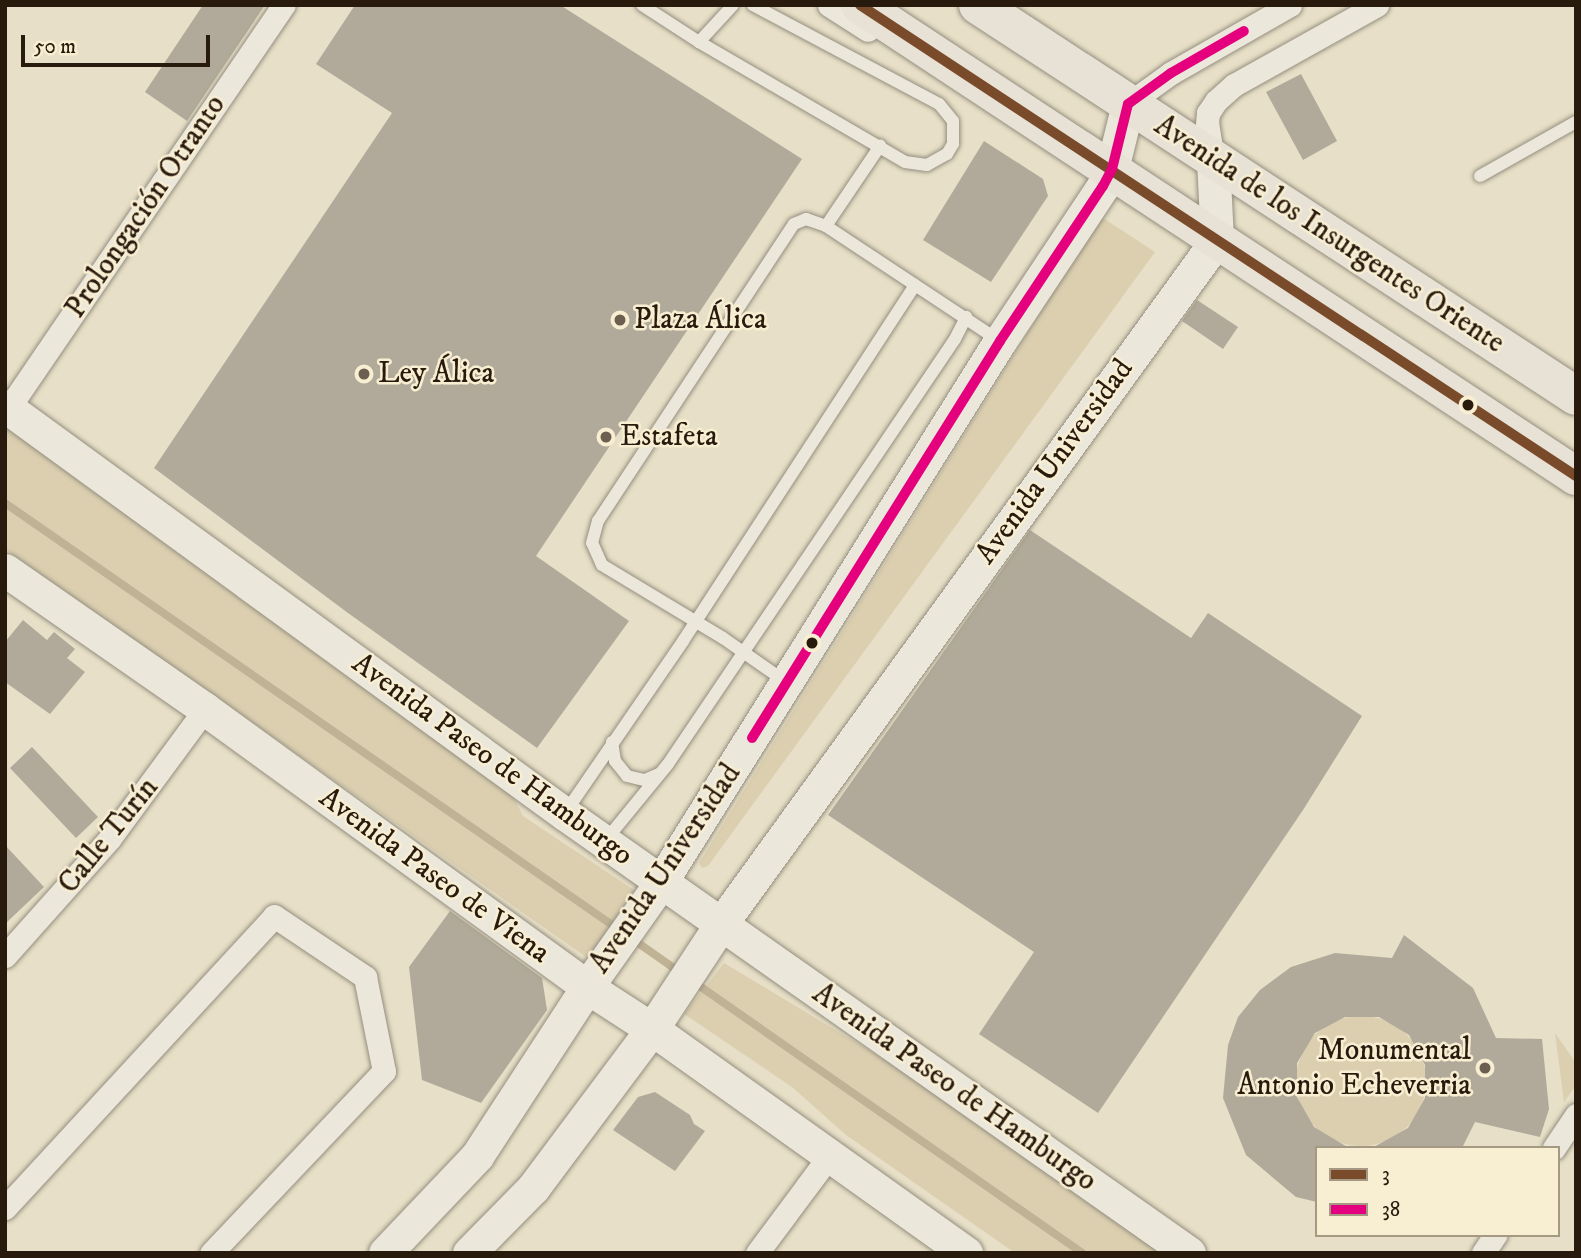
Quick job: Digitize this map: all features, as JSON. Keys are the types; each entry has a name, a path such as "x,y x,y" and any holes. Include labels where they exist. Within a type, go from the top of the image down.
{"highway":[{"path":"860,5 1102,178 1576,476"},
{"name":"Avenida de los Insurgentes Oriente","path":"978,5 1576,396"}],"main road":[{"name":"Avenida Universidad","path":"386,1253 477,1156 587,987 661,882 1102,178 1128,103"},
{"path":"1211,247 1213,160"},
{"name":"Avenida Universidad","path":"469,1253 533,1188 660,1016 712,937 1211,247"},
{"name":"Avenida Paseo de Hamburgo","path":"7,407 661,882 712,937 1189,1253"},
{"name":"Avenida Paseo de Viena","path":"7,575 205,709 587,987 660,1016 830,1155 967,1253"}],"street":[{"name":"Prolongación Otranto","path":"7,407 284,5"},
{"path":"829,5 1102,178"},
{"path":"1128,103 1171,73 1290,5"},
{"path":"1213,160 1207,124 1208,113 1216,101 1234,85 1377,5"},
{"name":"Calle Turín","path":"5,956 110,838 205,709"},
{"path":"5,1208 274,915 365,977 384,1071 211,1253"},
{"path":"1555,1146 1576,1115"},
{"path":"757,1253 830,1155"},
{"path":"1483,1253 1494,1237"}],"lane":[{"path":"642,5 699,42 916,165 938,161 953,144 953,121 939,104 753,5"},
{"path":"699,42 733,5"},
{"path":"1480,176 1576,122"},
{"path":"826,226 880,146"},
{"path":"787,684 695,620 602,565 595,555 593,531 794,224 806,219 826,226 1000,341"},
{"path":"565,814 915,285"},
{"path":"604,842 663,771 955,339 966,317"},
{"path":"612,742 615,761 626,776 645,780 663,771"}],"shaded area":[{"path":"1100,216 1155,252 708,866 702,868 699,863"},
{"path":"5,424 502,775 523,816 637,892 589,959 5,549"},
{"path":"724,963 902,1070 1164,1253 1015,1253 846,1135 792,1087 684,1014"},
{"path":"1361,1016 1386,1021 1407,1035 1421,1056 1426,1081 1421,1106 1407,1127 1386,1141 1361,1146 1336,1141 1315,1127 1301,1106 1296,1081 1301,1056 1315,1035 1336,1021"},
{"path":"1555,1033 1576,1063 1576,1085 1564,1102"}],"building":[{"path":"203,5 265,5 187,121 145,92"},
{"path":"355,5 560,5 802,159 536,556 629,621 537,748 348,613 154,468 392,113 316,64"},
{"path":"1301,74 1337,141 1303,160 1266,92"},
{"path":"984,141 1043,179 1048,196 991,282 923,240"},
{"path":"1197,300 1238,327 1223,349 1182,321"},
{"path":"1030,530 1191,638 1208,613 1362,716 1303,810 1098,1113 979,1034 1034,952 828,815"},
{"path":"23,620 47,640 54,632 75,649 67,658 85,672 50,714 5,682 5,642"},
{"path":"32,747 98,817 76,838 10,768"},
{"path":"5,845 44,887 5,924"},
{"path":"450,911 542,978 547,1010 481,1103 422,1080 409,967"},
{"name":"Monumental Antonio Echeverria","path":"1404,935 1473,988 1496,1038 1542,1039 1549,1109 1540,1137 1475,1122 1463,1146 1376,1146 1408,1128 1425,1098 1425,1065 1409,1035 1379,1017 1345,1017 1315,1033 1297,1063 1297,1097 1314,1127 1346,1146 1315,1146 1315,1202 1296,1197 1246,1155 1223,1098 1228,1045 1238,1017 1260,990 1291,967 1335,953 1392,958"},
{"path":"655,1092 690,1115 694,1124 705,1131 675,1171 613,1130 638,1097"}],"waterway":[{"path":"5,503 618,929"},
{"path":"631,938 681,973"},
{"path":"691,980 1083,1253"}],"transit line":[{"name":"3","path":"860,5 1576,476"},
{"name":"38","path":"752,738 1000,341 1103,186 1112,169 1128,104 1171,73 1244,31"}],"place":[{"name":"Plaza Álica","path":"620,320"},
{"name":"Ley Álica","path":"364,374"},
{"name":"Estafeta","path":"606,437"},
{"name":"Monumental Antonio Echeverria","path":"1485,1068"}]}
